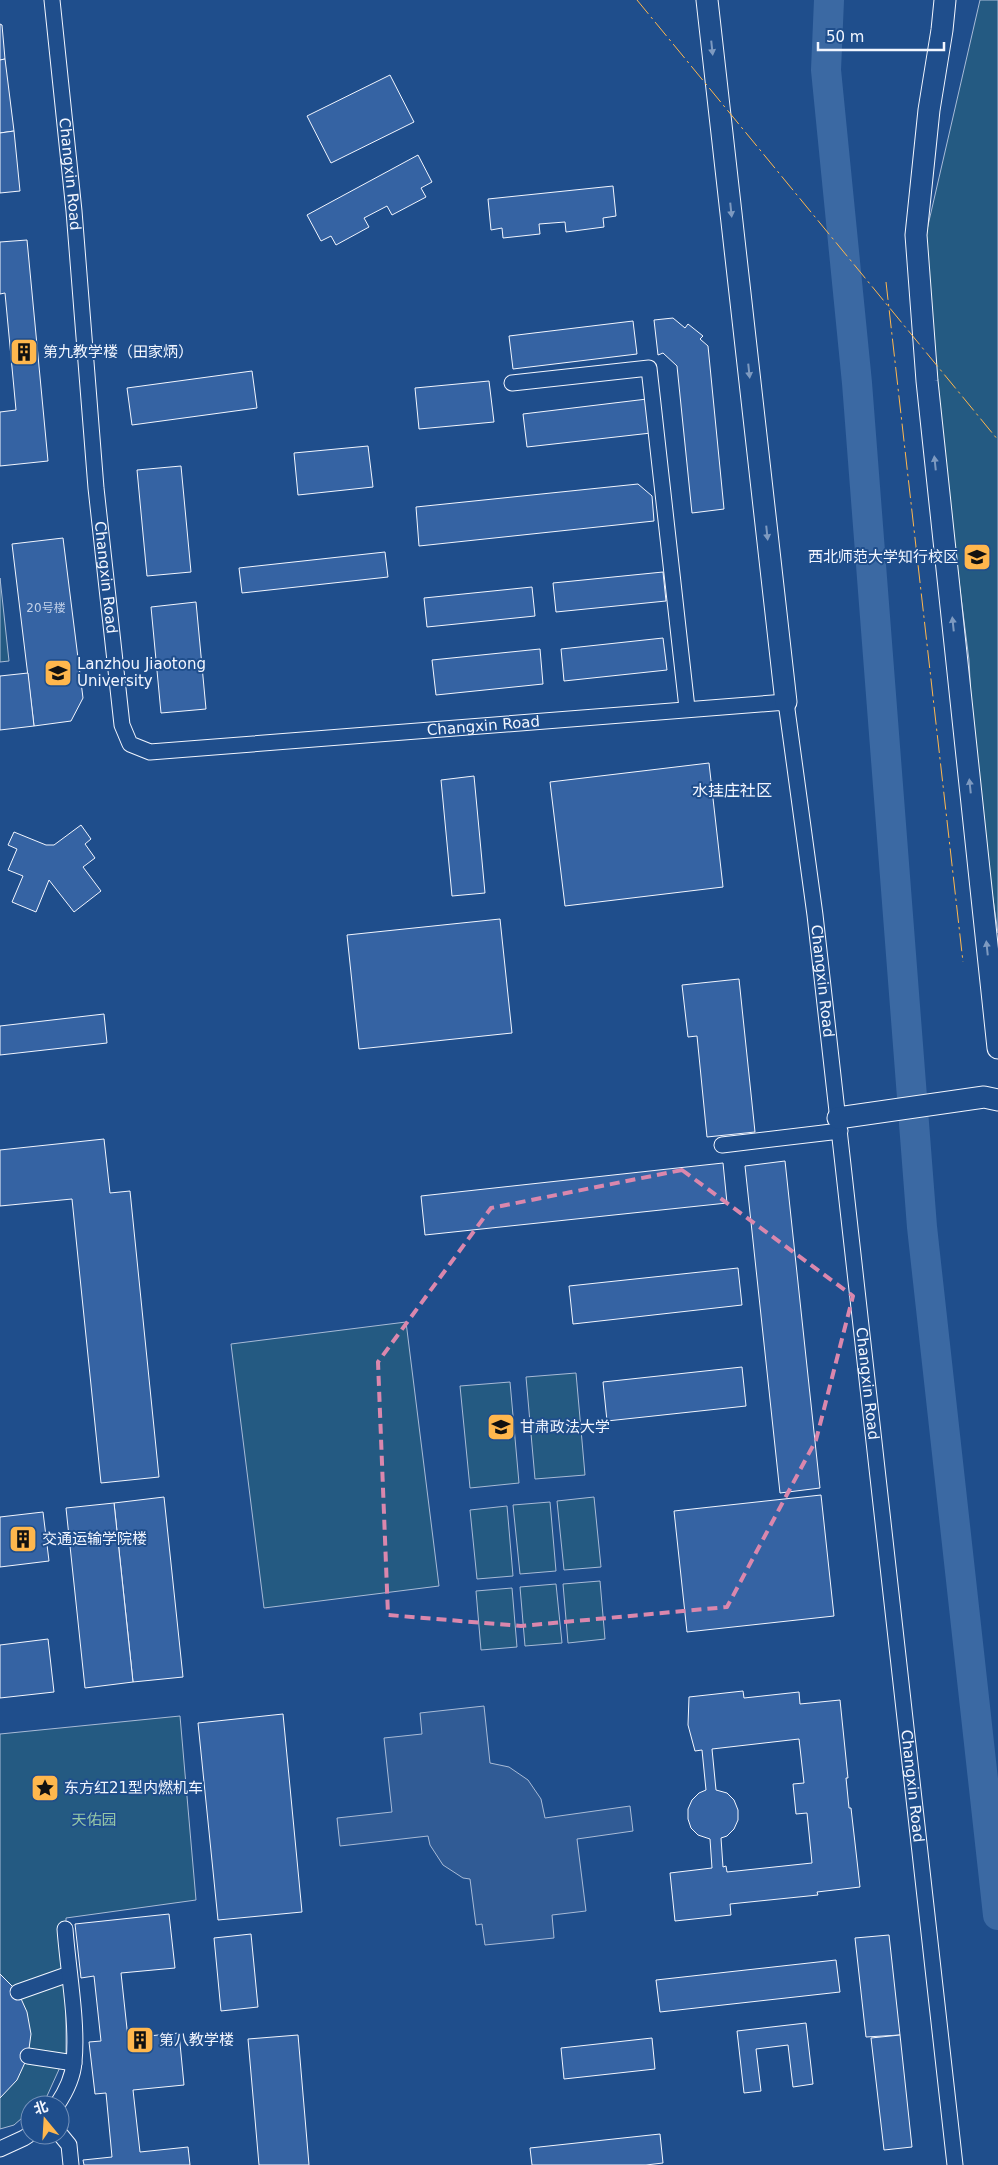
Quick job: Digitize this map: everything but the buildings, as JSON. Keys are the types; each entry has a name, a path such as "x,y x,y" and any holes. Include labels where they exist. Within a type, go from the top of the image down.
{"street":[{"name":"Changxin Road","path":"52,0 74,212 96,488 122,725 130,744 150,752 687,708 786,702 815,915 955,2165"},
{"path":"707,0 786,702"},
{"path":"945,0 929,110 916,235 927,381 998,1048"},
{"path":"512,383 649,368 687,708"},
{"path":"722,1145 839,1124 895,1110 984,1097 998,1100"},
{"path":"64,2095 74,2063 74,2032 65,1930"},
{"path":"18,1992 69,1974"},
{"path":"28,2056 74,2063"},
{"path":"0,2149 20,2140"},
{"path":"69,2145 71,2165"}],"highlighted area":[{"path":"682,1170 853,1296 816,1440 727,1607 521,1626 388,1615 378,1362 491,1208"}],"green space":[{"name":"西北师范大学知行校区","path":"980,0 998,0 998,933 975,778 969,660 943,455 926,234"},
{"path":"0,578 9,661 0,662"},
{"path":"406,1322 439,1586 264,1608 231,1344"},
{"path":"576,1373 585,1475 535,1479 526,1377"},
{"path":"510,1382 519,1483 470,1488 460,1386"},
{"path":"594,1497 601,1567 564,1570 557,1501"},
{"path":"550,1502 556,1571 520,1574 513,1505"},
{"path":"507,1506 513,1576 477,1579 470,1510"},
{"path":"600,1581 605,1639 568,1643 563,1584"},
{"path":"556,1584 562,1643 525,1646 520,1587"},
{"path":"512,1588 517,1647 481,1650 476,1591"},
{"name":"天佑园","path":"180,1716 196,1900 66,1918 66,2054 47,2095 20,2095 20,2120 14,2125 0,2129 0,1734"}],"shaded area":[{"path":"484,1706 490,1763 509,1767 528,1780 541,1799 545,1818 630,1806 633,1831 577,1839 586,1911 552,1915 554,1938 485,1945 482,1924 476,1925 470,1879 463,1878 443,1865 430,1845 428,1836 340,1846 337,1818 392,1812 384,1738 422,1734 420,1713"}],"waterway":[{"path":"829,0 826,70 857,383 922,1227 998,1915"}],"power":[{"path":"637,0 998,440"},
{"path":"886,282 963,962"}],"place":[{"name":"第九教学楼（田家炳）","path":"24,352"},
{"name":"西北师范大学知行校区","path":"977,557"},
{"name":"Lanzhou Jiaotong University","path":"58,673"},
{"name":"甘肃政法大学","path":"501,1427"},
{"name":"交通运输学院楼","path":"23,1539"},
{"name":"东方红21型内燃机车","path":"45,1788"},
{"name":"第八教学楼","path":"140,2040"}],"district":[{"name":"水挂庄社区","path":"732,790"}]}
